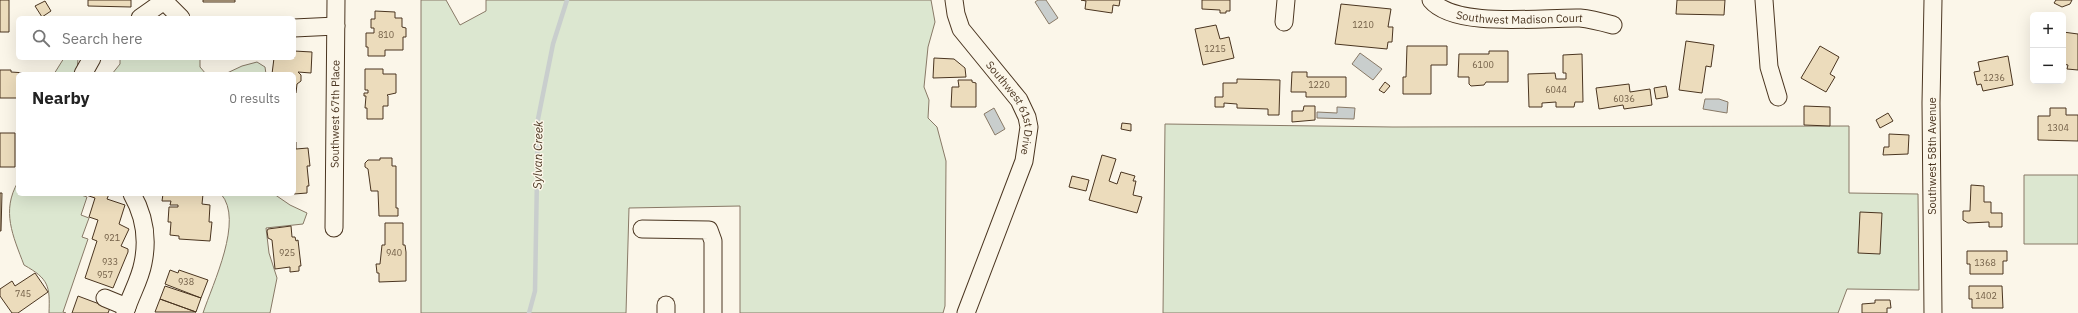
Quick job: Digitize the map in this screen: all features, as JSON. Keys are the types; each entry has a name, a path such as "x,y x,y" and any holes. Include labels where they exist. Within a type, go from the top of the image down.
{"street":[{"name":"Southwest 67th Place","path":"334,228 336,0"},
{"name":"Southwest 61st Drive","path":"954,0 956,14 961,29 1019,100 1027,116 1028,127 1024,161 966,313"},
{"path":"1284,22 1286,0"},
{"name":"Southwest Madison Court","path":"1431,0 1436,6 1454,15 1473,18 1582,18 1613,24"},
{"path":"1764,0 1768,67 1778,97"},
{"name":"Southwest 58th Avenue","path":"1933,0 1931,103 1933,313"},
{"path":"143,16 163,1 179,16"},
{"path":"296,28 336,26"},
{"path":"84,72 91,60"},
{"path":"105,298 126,310 143,264 143,221 133,196"},
{"path":"642,229 709,230 713,241 713,313"}],"green space":[{"path":"421,0 446,0 460,25 486,11 486,0 931,0 935,22 928,47 924,87 929,100 928,118 937,127 946,161 945,306 943,313 740,313 740,206 629,208 626,313 421,313"},
{"path":"63,60 78,60 77,72 55,72"},
{"path":"120,60 200,60 200,67 204,72 114,72 120,64"},
{"path":"257,62 265,67 266,72 229,72 242,66"},
{"path":"1165,124 1393,127 1849,126 1849,193 1918,194 1919,290 1847,289 1838,313 1163,313"},
{"path":"2024,175 2078,175 2078,244 2024,244"},
{"path":"16,186 16,196 87,197 81,215 89,218 82,237 88,239 63,312 66,313 49,313 49,296 46,284 39,275 24,265 10,224 10,203"},
{"path":"222,196 277,196 290,205 307,213 303,224 266,228 269,253 277,278 270,313 203,313 219,269 228,235 229,219 227,205"}],"shaded area":[{"path":"1038,0 1046,0 1058,18 1049,24 1035,2"},
{"path":"1360,53 1382,69 1373,80 1352,64"},
{"path":"1705,99 1719,99 1728,102 1727,113 1703,109"},
{"path":"1337,107 1355,108 1354,119 1317,118 1317,112 1337,113"},
{"path":"994,108 1005,129 995,135 984,114"}],"building":[{"path":"0,0 9,0 9,32 0,32"},
{"path":"88,0 131,0 131,7 88,6"},
{"path":"203,0 235,0 235,2 203,2"},
{"path":"1081,0 1120,0 1119,6 1113,5 1112,13 1085,9 1086,1"},
{"path":"1202,0 1230,0 1230,11 1220,13 1220,10 1202,9"},
{"path":"1677,0 1725,0 1724,15 1676,14"},
{"path":"2056,0 2072,0 2070,4 2062,7 2054,3"},
{"path":"45,1 51,11 41,16 35,6"},
{"path":"1341,4 1391,9 1388,27 1393,27 1392,42 1388,42 1387,49 1335,44"},
{"path":"375,11 395,12 395,18 402,18 402,27 406,28 406,37 403,37 403,50 385,50 385,56 368,56 368,47 366,47 366,33 374,33 374,28 371,28 371,19 375,19"},
{"path":"1216,25 1220,39 1229,37 1234,58 1203,65 1195,29"},
{"path":"2066,32 2078,34 2078,70 2067,69 2068,65 2066,65"},
{"path":"1686,41 1714,45 1711,67 1706,66 1702,93 1679,90"},
{"path":"1407,46 1447,46 1447,65 1431,65 1431,94 1403,94 1403,77 1406,77"},
{"path":"1820,46 1839,57 1830,74 1835,77 1826,92 1801,78"},
{"path":"296,51 312,52 311,73 298,72 301,75 301,81 297,84 296,93 296,72 272,72 274,60 296,60"},
{"path":"1489,51 1508,51 1508,82 1486,82 1484,85 1471,86 1469,84 1469,77 1458,77 1459,54 1489,54"},
{"path":"1582,54 1583,102 1575,102 1574,107 1556,107 1556,102 1542,103 1542,107 1529,107 1528,74 1555,73 1556,79 1566,79 1566,73 1563,73 1563,55"},
{"path":"2008,56 2013,85 1983,91 1981,84 1977,85 1974,72 1980,71 1978,62"},
{"path":"934,58 954,59 965,68 966,77 933,78"},
{"path":"365,69 383,69 383,74 396,74 396,93 387,95 388,106 383,106 383,119 367,119 367,108 365,108 366,96 364,96 364,93 368,93 368,90 365,90"},
{"path":"0,70 11,70 11,72 16,72 16,98 0,98"},
{"path":"1292,72 1307,72 1307,77 1346,77 1346,97 1306,97 1306,92 1291,92"},
{"path":"1237,79 1280,80 1279,115 1268,115 1268,109 1237,108 1237,104 1224,103 1224,107 1215,107 1215,97 1223,97 1223,83 1237,83"},
{"path":"958,80 972,80 972,82 976,83 976,107 951,107 952,87 959,87"},
{"path":"1385,82 1390,86 1384,93 1379,90"},
{"path":"1629,84 1630,92 1650,89 1652,105 1624,109 1623,105 1599,109 1596,88"},
{"path":"1666,86 1668,97 1656,99 1654,88"},
{"path":"1304,106 1315,106 1315,120 1292,122 1292,111 1303,111"},
{"path":"1804,106 1830,107 1830,126 1804,125"},
{"path":"2050,108 2066,108 2066,115 2078,115 2078,141 2038,140 2038,116 2050,116"},
{"path":"1888,113 1893,121 1880,128 1876,120"},
{"path":"1122,123 1131,124 1131,131 1121,129"},
{"path":"0,133 15,133 15,167 0,167"},
{"path":"1889,134 1909,135 1908,154 1883,155 1884,147 1889,147"},
{"path":"308,148 310,166 307,166 309,186 307,186 307,193 296,194 296,149"},
{"path":"1102,155 1116,159 1109,181 1117,184 1121,172 1135,176 1133,181 1136,181 1133,195 1142,197 1137,213 1089,200"},
{"path":"380,158 392,158 392,166 396,166 396,208 398,208 398,216 379,216 378,191 371,191 368,169 365,167 365,163 368,160 380,160"},
{"path":"1072,176 1089,180 1086,191 1069,187"},
{"path":"1971,185 1984,186 1984,202 1991,202 1991,213 2002,213 2002,227 1989,227 1989,222 1968,223 1963,220 1963,211 1970,211"},
{"path":"0,193 2,193 1,231 0,231"},
{"path":"89,196 108,196 107,199 125,205 119,224 129,229 121,246 128,249 128,252 113,288 85,278 97,241 92,239 98,220 89,217 95,198"},
{"path":"163,196 203,196 202,204 210,205 209,222 212,222 210,241 179,239 179,236 170,235 171,222 168,222 169,207 178,207 178,205 170,205 171,201 162,201"},
{"path":"1860,212 1882,213 1880,254 1858,253"},
{"path":"385,223 403,223 403,245 405,245 406,252 406,281 379,282 379,273 377,273 376,264 380,264 382,245 385,245"},
{"path":"291,226 292,237 295,237 296,241 298,240 301,266 299,266 299,271 290,272 290,267 275,269 272,240 268,238 267,231 268,229"},
{"path":"1967,251 2007,251 2007,261 2003,261 2003,274 1970,274 1970,264 1967,264"},
{"path":"170,270 178,273 179,270 208,280 201,298 165,284"},
{"path":"35,273 48,292 18,313 12,313 0,296 0,289 12,281 15,286"},
{"path":"165,286 201,298 196,312 160,299"},
{"path":"1969,286 2002,286 2003,308 1972,308 1972,299 1969,299"},
{"path":"78,296 110,308 108,313 72,313"},
{"path":"160,299 196,312 155,312"},
{"path":"1875,300 1890,300 1891,308 1887,308 1887,313 1862,313 1862,304 1875,303"}],"waterway":[{"name":"Sylvan Creek","path":"529,313 535,291 538,119 553,44 567,0"}]}
